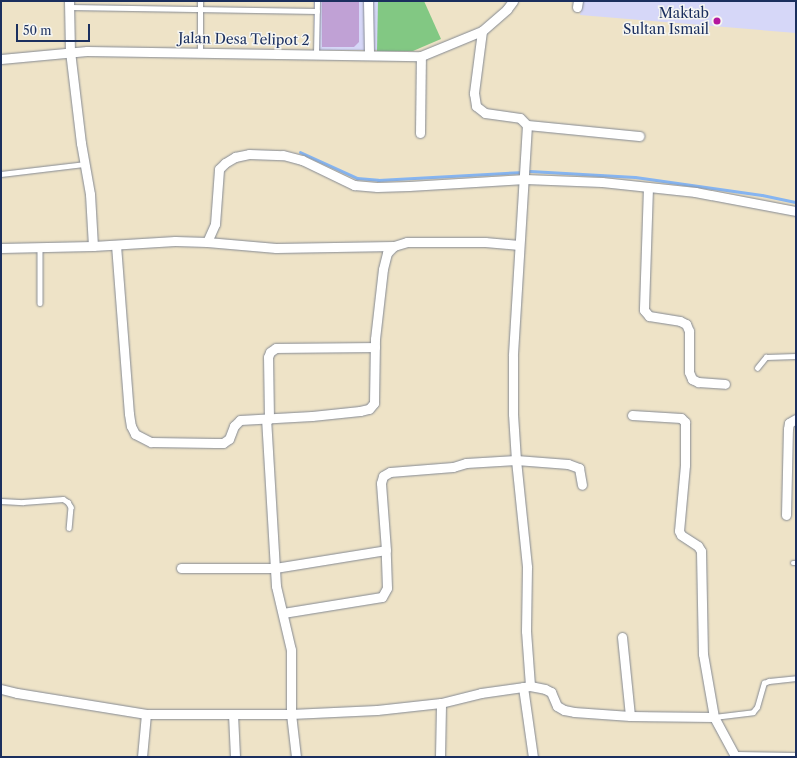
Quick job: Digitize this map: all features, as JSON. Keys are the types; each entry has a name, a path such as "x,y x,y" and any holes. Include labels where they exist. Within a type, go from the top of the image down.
{"street":[{"path":"368,1 369,55"},
{"name":"Jalan Desa Telipot 2","path":"1,58 70,51 420,56 482,31 507,9 513,1"},
{"path":"70,4 70,51 90,194 93,246"},
{"path":"482,31 474,93 476,106 485,113 520,118 527,125 639,136"},
{"path":"420,56 420,133"},
{"path":"527,125 513,356 516,460 526,553 527,686 533,757"},
{"path":"207,242 215,224 219,169 225,163 235,158 250,154 283,155 302,160 340,179 362,185 409,186 524,179 602,182 695,192 796,211"},
{"path":"648,187 644,310 649,316 680,320 686,324 689,331 689,372 692,379 698,382 725,384"},
{"path":"1,248 93,246 175,241 207,242 276,248 394,246 408,242 485,242 519,245"},
{"path":"116,245 129,414 135,434 151,442 223,443 229,439 234,426 240,420 312,416 369,409 374,403 375,396 375,347 384,269 387,253 394,246"},
{"path":"296,757 291,714 291,650 276,586 267,419 268,357 270,352 276,348 375,347"},
{"path":"632,415 681,418 685,422 685,465 679,531 682,536 698,546 700,551 703,654 714,717 734,756 795,757"},
{"path":"786,516 788,429 789,423 796,419"},
{"path":"283,613 382,597 387,588 381,480 386,474 453,467 466,463 516,460 568,464 579,468 582,485"},
{"path":"181,568 275,568 386,550"},
{"path":"622,637 630,716"},
{"path":"1,689 17,693 146,714 291,714 377,710 440,703 481,693 527,686 545,689 551,692 558,706 564,710 630,716 714,717"},
{"path":"440,703 440,757"},
{"path":"142,757 146,714"},
{"path":"233,714 235,757"}],"lane":[{"path":"200,1 200,52"},
{"path":"316,54 317,1"},
{"path":"70,4 200,9 317,11"},
{"path":"1,174 85,164"},
{"path":"40,248 40,304"},
{"path":"758,368 766,357 796,356"},
{"path":"1,501 23,502 62,499 68,502 71,508 69,528"},
{"path":"714,717 753,712 757,707 764,684 770,681 796,678"}],"shaded area":[{"path":"314,1 378,1 378,50 314,50"},
{"name":"Maktab Sultan Ismail","path":"583,1 796,1 796,33 580,15"}],"green space":[{"path":"378,1 424,1 441,39 413,51 377,51"}],"building":[{"path":"322,1 359,1 359,42 354,47 322,47"}],"waterway":[{"path":"300,152 357,178 378,180 519,172"},
{"path":"530,171 635,177 762,195 796,202"}],"place":[{"name":"Maktab Sultan Ismail","path":"717,21"}]}
